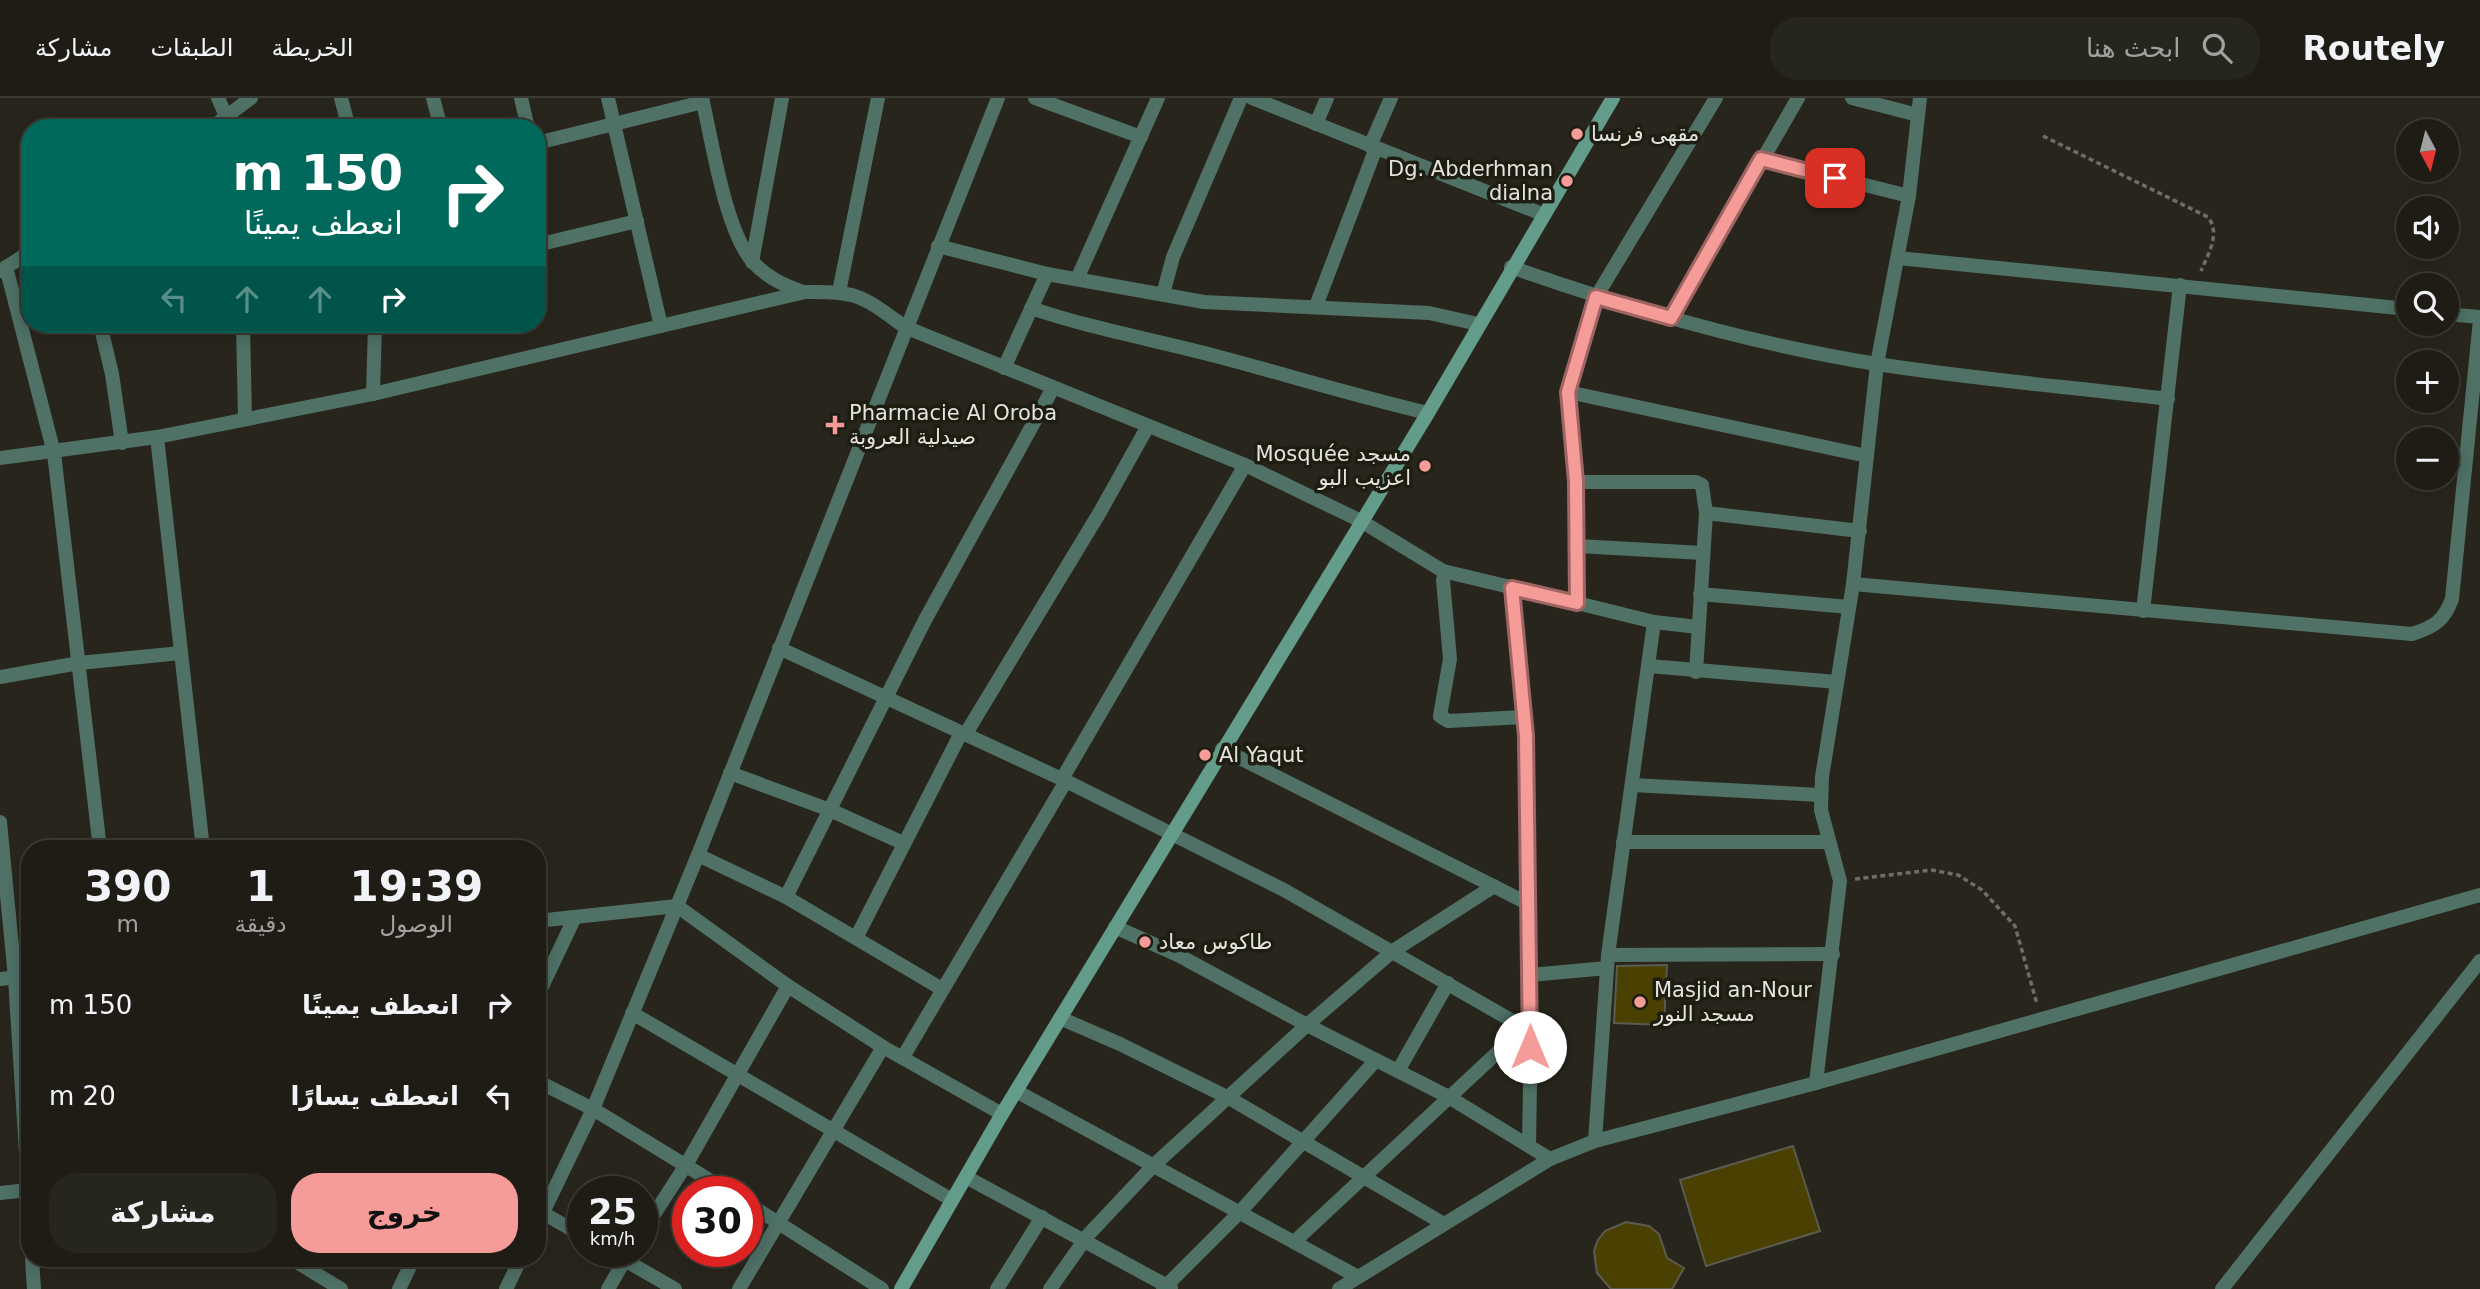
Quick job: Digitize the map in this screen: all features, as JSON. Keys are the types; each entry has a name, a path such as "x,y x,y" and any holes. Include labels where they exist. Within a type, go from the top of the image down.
{"main road":[{"path":"901,1289 1002,1114 1428,413 1542,214 1613,98"}],"street":[{"path":"218,98 226,116"},
{"path":"222,119 251,98"},
{"path":"341,98 347,119"},
{"path":"433,98 439,119"},
{"path":"521,98 526,119"},
{"path":"608,98 662,326"},
{"path":"752,262 782,98"},
{"path":"839,292 878,98"},
{"path":"1035,98 1141,137"},
{"path":"1077,279 1158,98"},
{"path":"1163,294 1173,257 1241,98"},
{"path":"1252,98 1542,214"},
{"path":"1316,124 1327,98"},
{"path":"1315,306 1391,98"},
{"path":"1577,603 1576,482 1568,392 1596,297 1716,98"},
{"path":"1671,318 1798,98"},
{"path":"1852,98 1918,115"},
{"path":"1816,1083 1840,881 1820,796 1860,531 1877,364 1909,196 1920,98"},
{"path":"546,1207 593,1109 698,855 997,99"},
{"path":"546,141 703,100 739,241 752,262 775,281 805,292"},
{"path":"1761,159 1909,196"},
{"path":"546,242 637,221"},
{"path":"937,246 1047,274 1205,302 1429,313 1478,324"},
{"path":"21,258 3,269 54,453 99,840"},
{"path":"1898,258 2396,308"},
{"path":"1511,267 1596,297 1742,337 1877,364 2168,399"},
{"path":"1004,368 1047,274"},
{"path":"2143,611 2180,285"},
{"path":"0,458 54,453 157,437 373,394 805,292 839,292 864,297 905,327 1245,465 1361,521 1443,571 1654,622 1698,627"},
{"path":"1031,308 1066,320 1428,413"},
{"path":"1853,584 2412,634 2432,628 2446,616 2452,599 2480,318 2459,316"},
{"path":"102,333 122,443"},
{"path":"243,333 245,419"},
{"path":"373,394 375,333"},
{"path":"786,897 958,558 1053,388"},
{"path":"1568,392 1867,456"},
{"path":"856,938 903,842 963,734 1100,512 1148,426"},
{"path":"157,437 202,840"},
{"path":"903,1057 1245,465"},
{"path":"1576,482 1696,482 1702,485 1706,513 1696,672"},
{"path":"1706,513 1860,531"},
{"path":"1578,546 1703,553"},
{"path":"1443,580 1450,659 1440,716 1448,721 1524,717"},
{"path":"1512,588 1524,717 1530,975 1527,1024 1529,1146"},
{"path":"1700,594 1849,607"},
{"path":"1595,1141 1607,961 1654,622"},
{"path":"779,648 1172,833 1527,1024"},
{"path":"0,677 79,663 181,653"},
{"path":"1649,666 1837,682"},
{"path":"1222,750 1529,904"},
{"path":"730,773 830,810 903,842"},
{"path":"1632,785 1820,796"},
{"path":"0,822 21,1076"},
{"path":"1623,842 1829,842"},
{"path":"698,855 786,897 942,989"},
{"path":"1050,1289 1084,1240 1154,1165 1307,1025 1393,951 1494,886"},
{"path":"1339,1289 1550,1159 1595,1141 1816,1083 2480,895"},
{"path":"546,920 677,906 788,986 883,1047 1002,1114"},
{"path":"546,979 575,917"},
{"path":"1115,927 1178,955 1307,1025 1447,1096 1550,1159"},
{"path":"1530,975 1607,961 1833,954"},
{"path":"2222,1289 2480,961"},
{"path":"1398,1071 1448,983"},
{"path":"658,1208 686,1165 788,986"},
{"path":"632,1013 952,1200"},
{"path":"1060,1018 1120,1044 1228,1098 1444,1224"},
{"path":"1294,1242 1527,1024"},
{"path":"739,1289 835,1132 883,1047"},
{"path":"965,1177 1167,1288 1240,1212 1376,1060"},
{"path":"546,1086 593,1109 704,1176"},
{"path":"1016,1091 1358,1277"},
{"path":"0,1193 21,1191"},
{"path":"763,1213 882,1289"},
{"path":"997,1289 1042,1217"},
{"path":"546,1221 567,1230"},
{"path":"33,1267 34,1289"},
{"path":"305,1267 341,1289"},
{"path":"399,1289 410,1267"},
{"path":"506,1289 514,1267"},
{"path":"608,1289 621,1267"},
{"path":"644,1267 675,1289"}],"path":[{"path":"2043,136 2208,217 2214,225 2214,236 2195,286"},
{"path":"1840,881 1932,870 1958,875 1982,890 2015,926 2042,1019"}],"building":[{"name":"Masjid an-Nour مسجد النور","path":"1667,965 1664,1025 1614,1023 1617,966"},
{"path":"1793,1146 1820,1231 1706,1266 1680,1180"},
{"path":"1626,1222 1649,1226 1659,1234 1667,1258 1684,1268 1672,1289 1611,1289 1597,1273 1594,1251 1598,1240 1605,1231"}],"place":[{"name":"مقهى فرنسا","path":"1577,134"},
{"name":"Dg. Abderhman dialna","path":"1567,181"},
{"name":"Pharmacie Al Oroba صيدلية العروبة","path":"835,425"},
{"name":"Mosquée مسجد اعزيب البو","path":"1425,466"},
{"name":"Al Yaqut","path":"1205,755"},
{"name":"طاكوس معاد","path":"1145,942"},
{"name":"Masjid an-Nour مسجد النور","path":"1640,1002"}],"route":[{"path":"1530,1047 1526,736 1512,588 1577,603 1576,482 1568,392 1596,297 1671,318 1761,159 1835,178"}]}
